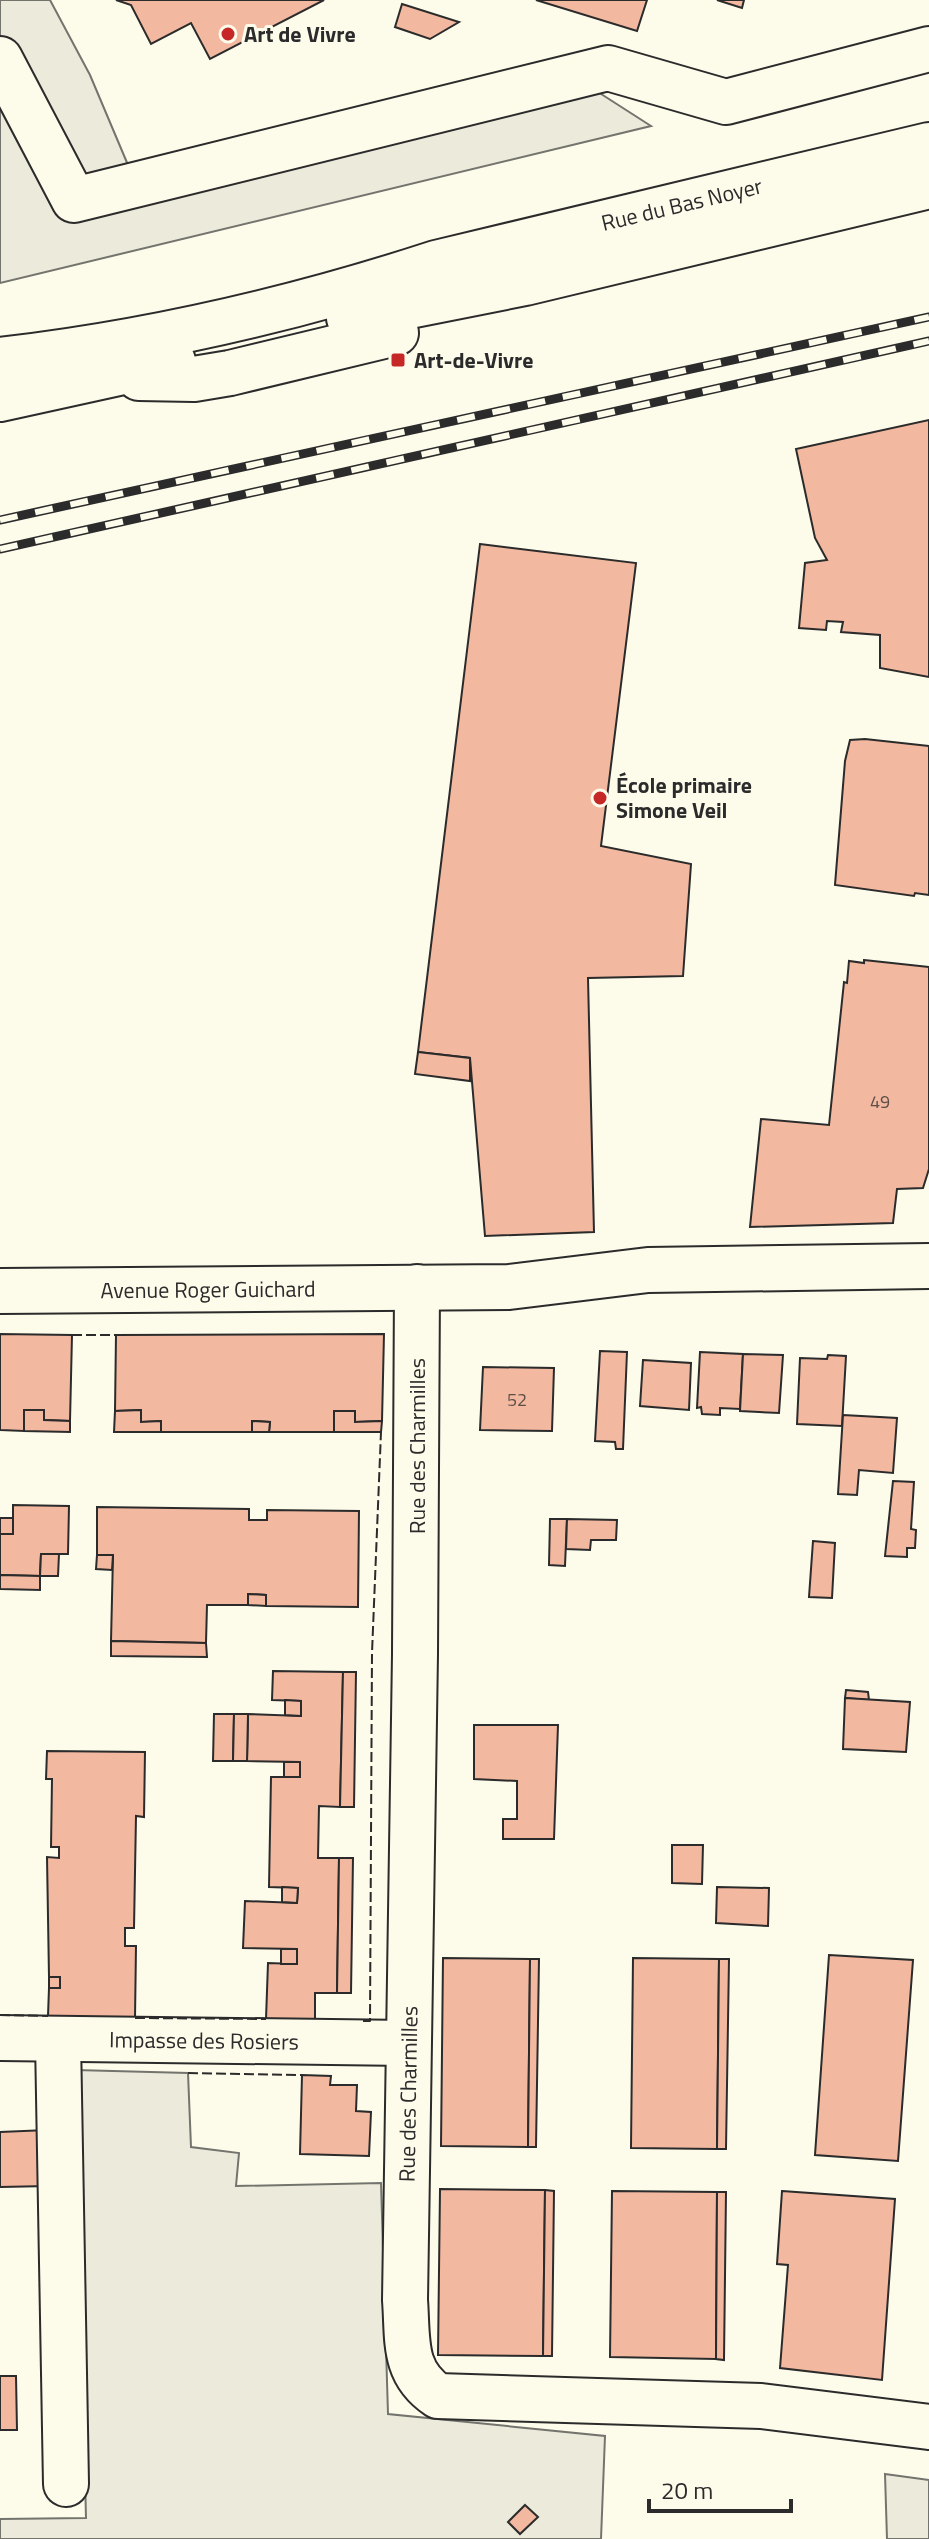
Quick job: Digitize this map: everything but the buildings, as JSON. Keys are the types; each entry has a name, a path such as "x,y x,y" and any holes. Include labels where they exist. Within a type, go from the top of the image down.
{"street":[{"path":"0,59 74,200 608,68 726,102 929,49"},
{"name":"Rue du Bas Noyer","path":"19,357 187,330 376,283 436,263 929,145"},
{"name":"Rue du Bas Noyer","path":"0,399 108,377 386,309 525,283 929,186"},
{"name":"Avenue Roger Guichard","path":"0,1291 509,1287 648,1270 929,1266"},
{"name":"Rue des Charmilles","path":"417,1287 416,1639 405,2300 410,2365 420,2384 438,2396 761,2406 929,2427"},
{"name":"Impasse des Rosiers","path":"0,2038 408,2043"},
{"path":"58,2040 66,2484"}],"shaded area":[{"path":"0,0 50,0 90,75 128,165 559,67 651,126 0,283"},
{"path":"75,2070 188,2073 191,2147 239,2153 236,2186 381,2183 388,2414 605,2436 601,2539 0,2539 0,2519 86,2518"},
{"path":"885,2474 929,2480 929,2539 887,2539"}],"railway":[{"path":"0,520 929,317"},
{"path":"0,549 929,341"}],"fence":[{"path":"72,1335 116,1335"},
{"path":"363,2021 370,2021 372,1653 381,1432"},
{"path":"0,2015 48,2016"},
{"path":"135,2018 266,2019"},
{"path":"188,2073 302,2075"}],"place":[{"name":"Art de Vivre","path":"228,34"},
{"name":"Art-de-Vivre","path":"398,360"},
{"name":"École primaire Simone Veil","path":"600,798"}]}
